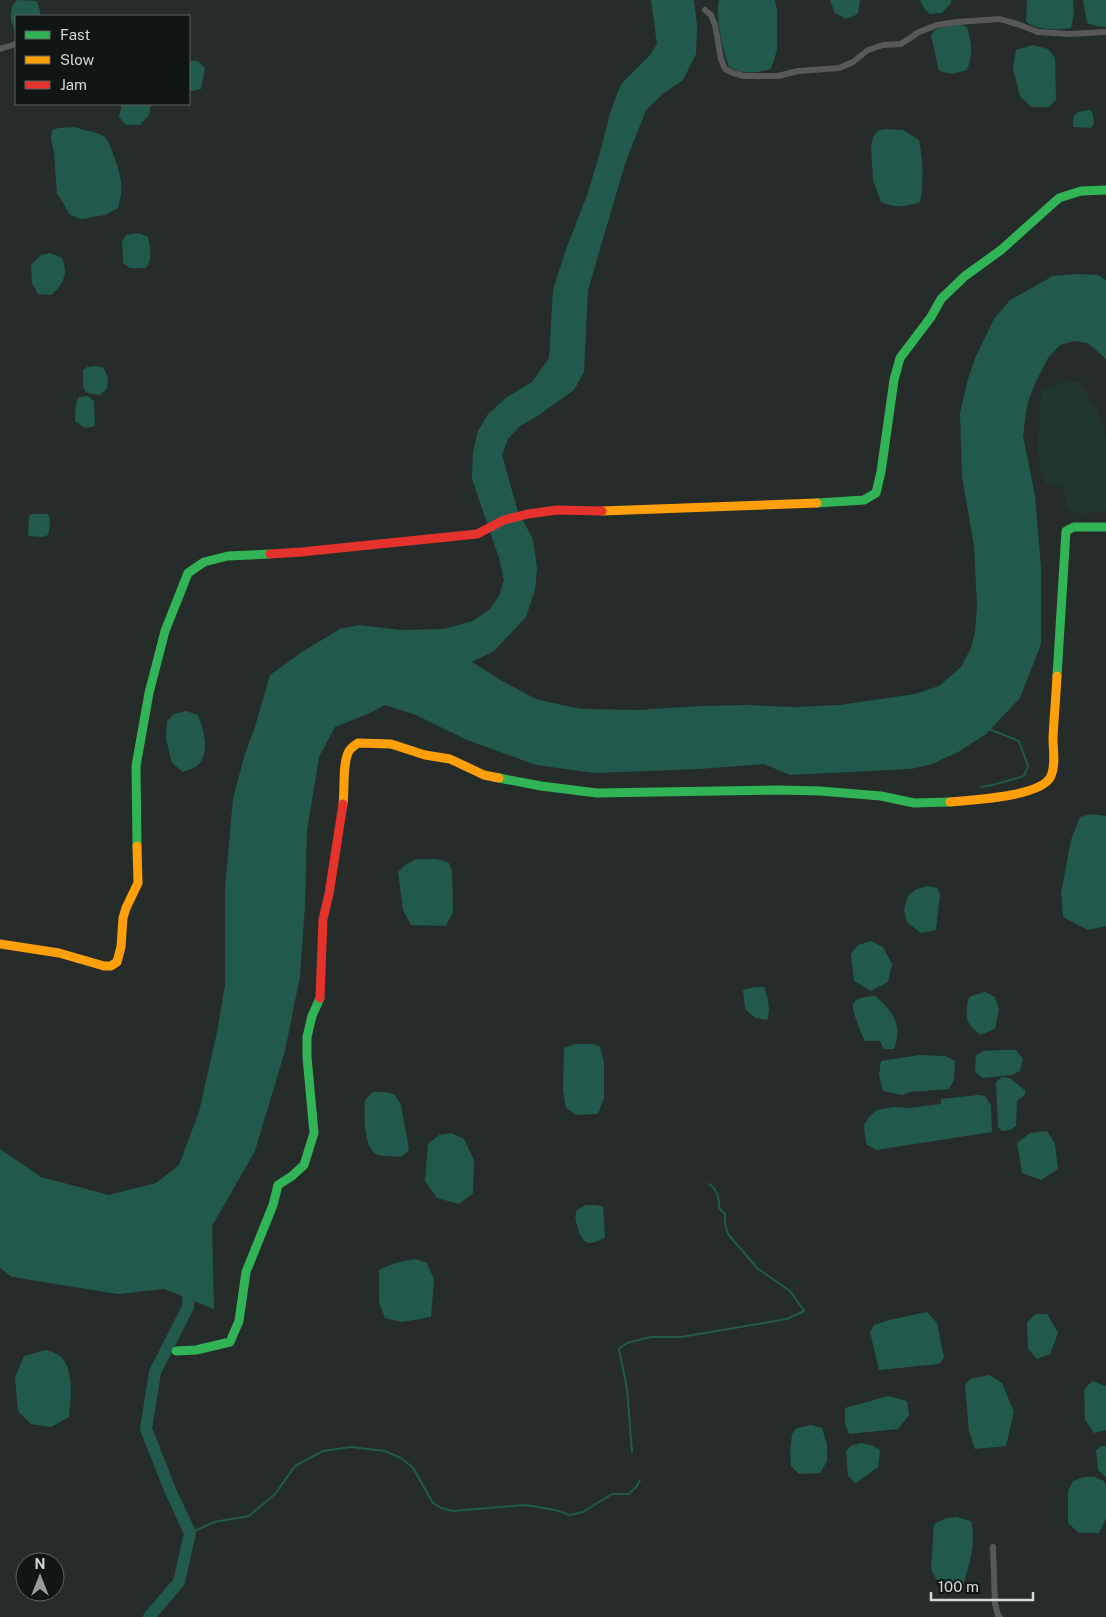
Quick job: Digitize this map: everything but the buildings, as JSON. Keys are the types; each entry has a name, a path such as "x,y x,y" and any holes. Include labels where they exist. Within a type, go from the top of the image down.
{"street":[{"path":"705,10 711,15 715,25 721,59 725,69 744,76 778,76 798,71 839,68 853,62 868,50 901,44 919,32 937,25 957,22 1000,19 1038,32 1070,34 1106,32"},
{"path":"0,49 15,44"},
{"path":"0,944 59,953 104,966 111,966 117,962 121,947 123,918 138,883 136,766 148,693 166,631 188,573 204,562 228,556 301,552 477,534 504,520 557,510 591,512 817,504 864,500 876,493 881,472 894,380 900,358 941,299 965,276 1001,250 1060,198 1082,191 1106,190"},
{"path":"176,1351 196,1350 230,1342 238,1320 246,1272 273,1205 278,1185 304,1165 310,1150 314,1133 307,1038 312,1016 321,996 322,919 329,894 345,792 345,766 349,751 358,743 391,744 424,755 450,759 484,775 541,786 598,793 820,791 881,796 914,803 1006,797 1040,786 1051,777 1054,763 1053,739 1066,531 1074,527 1106,527"},
{"path":"993,1547 995,1604 1000,1617"}],"shaded area":[{"path":"17,0 37,1 40,15 15,15 15,30 11,16"},
{"path":"651,0 694,0 697,25 696,54 683,80 664,93 646,110 625,164 588,290 584,372 574,390 520,426 508,439 502,455 518,512 533,539 537,568 535,590 526,617 494,651 472,662 536,699 584,709 638,710 700,706 795,707 840,705 915,694 939,686 961,667 971,648 975,632 977,606 974,546 962,476 960,413 975,358 994,319 1010,300 1053,276 1098,275 1106,280 1106,359 1088,343 1074,341 1060,345 1048,358 1036,381 1027,405 1023,436 1035,495 1041,568 1041,644 1020,698 986,734 960,751 932,764 911,769 790,775 764,764 699,769 595,773 536,765 467,740 416,715 385,705 335,727 319,757 307,830 305,906 300,976 285,1051 255,1151 212,1226 214,1309 164,1289 118,1294 12,1277 0,1268 0,1149 41,1177 109,1195 156,1183 179,1165 199,1112 217,1032 225,985 225,889 233,798 270,675 302,652 340,629 359,625 400,630 444,629 473,621 490,609 499,596 504,580 499,558 472,479 473,452 478,431 488,414 507,397 532,382 549,358 553,290 565,252 586,198 611,110 621,84 649,56 657,44"},
{"path":"719,0 775,0 777,10 777,50 771,69 750,72 729,67 719,25"},
{"path":"830,0 860,0 858,14 846,19 835,13"},
{"path":"920,0 951,0 951,3 942,13 930,14"},
{"path":"1027,0 1073,0 1074,15 1071,28 1042,28 1026,22"},
{"path":"1083,0 1106,0 1106,27 1087,23"},
{"path":"959,24 967,27 970,39 971,54 967,70 952,74 939,71 931,35 936,29"},
{"path":"1033,45 1048,49 1055,58 1056,100 1049,107 1031,107 1020,96 1013,69 1016,50"},
{"path":"190,61 198,61 205,68 201,89 190,90"},
{"path":"122,105 151,105 149,115 140,125 126,125 119,117"},
{"path":"1090,110 1093,114 1094,124 1091,128 1073,127 1076,114 1081,111"},
{"path":"75,127 104,136 110,144 121,179 121,192 118,208 105,215 82,219 70,215 57,193 51,139 52,130"},
{"path":"885,129 903,130 919,140 922,171 920,202 901,206 881,202 873,180 871,148 873,137 878,131"},
{"path":"139,233 148,237 150,261 146,268 130,268 123,263 122,242 126,235"},
{"path":"50,253 62,258 65,269 64,278 52,295 38,294 32,283 31,265 41,255"},
{"path":"87,367 103,367 108,377 107,389 100,395 87,393 83,387 83,370"},
{"path":"1080,382 1098,411 1106,436 1106,511 1083,514 1067,509 1064,489 1055,484 1046,484 1041,471 1038,450 1041,392 1057,383"},
{"path":"88,396 94,401 95,426 85,428 75,421 76,403 79,397"},
{"path":"31,514 48,514 50,524 48,535 42,537 29,536 29,516"},
{"path":"186,711 198,715 204,734 205,747 202,760 198,765 183,772 172,763 166,739 167,721 174,714"},
{"path":"1091,814 1106,816 1106,926 1088,930 1063,917 1061,893 1071,840 1080,817"},
{"path":"417,859 437,859 449,863 452,871 453,912 446,926 411,925 403,910 398,872 405,865"},
{"path":"927,886 937,888 940,894 936,930 921,933 907,922 904,910 908,896 915,890"},
{"path":"871,941 883,947 892,964 888,982 871,991 854,981 851,954 858,945"},
{"path":"764,987 769,1007 767,1020 755,1018 745,1009 743,990"},
{"path":"985,992 995,997 999,1010 995,1029 980,1035 967,1019 968,999 971,996"},
{"path":"875,996 887,1007 895,1019 897,1040 894,1049 884,1049 880,1041 865,1041 861,1033 854,1012 854,1003 863,997"},
{"path":"575,1044 593,1044 600,1047 604,1063 604,1098 598,1114 576,1115 566,1108 563,1091 564,1048"},
{"path":"1016,1050 1023,1059 1020,1071 1012,1075 983,1078 975,1072 976,1055 984,1051"},
{"path":"920,1055 945,1056 955,1061 954,1080 949,1089 911,1092 902,1095 883,1091 879,1075 881,1061"},
{"path":"1002,1077 1014,1081 1025,1090 1025,1095 1017,1101 1016,1126 1010,1130 1002,1131 998,1127 996,1082"},
{"path":"373,1092 386,1092 395,1095 401,1105 409,1150 401,1157 376,1154 369,1144 365,1129 365,1100"},
{"path":"985,1096 991,1105 992,1132 876,1150 866,1144 864,1125 877,1110 941,1104 941,1099"},
{"path":"1047,1131 1055,1144 1058,1169 1041,1180 1022,1173 1017,1143 1030,1133"},
{"path":"451,1133 464,1139 474,1160 473,1193 459,1204 437,1198 425,1181 428,1144 439,1135"},
{"path":"586,1205 603,1207 605,1237 592,1243 582,1239 576,1219 577,1210"},
{"path":"415,1259 427,1263 434,1280 431,1317 402,1322 385,1318 379,1302 379,1270 395,1263"},
{"path":"927,1312 937,1323 944,1358 939,1364 879,1370 870,1332 874,1325"},
{"path":"1036,1314 1047,1314 1058,1333 1050,1354 1037,1359 1028,1349 1027,1322"},
{"path":"46,1350 56,1353 63,1359 67,1366 70,1383 69,1417 51,1427 31,1424 18,1411 15,1378 24,1356"},
{"path":"989,1375 1002,1383 1014,1412 1006,1446 975,1449 969,1431 965,1385 970,1379"},
{"path":"1092,1381 1106,1386 1106,1430 1094,1433 1085,1420 1084,1390"},
{"path":"888,1396 907,1401 909,1415 898,1429 849,1434 845,1424 845,1408"},
{"path":"811,1425 822,1428 827,1445 827,1461 820,1473 799,1474 791,1466 792,1434 797,1428"},
{"path":"861,1443 874,1446 880,1451 878,1467 856,1483 848,1476 846,1451 850,1446"},
{"path":"1106,1446 1106,1477 1098,1470 1096,1450"},
{"path":"1084,1477 1094,1477 1104,1481 1106,1486 1106,1519 1099,1533 1079,1533 1068,1523 1068,1491 1073,1481"},
{"path":"956,1517 971,1521 973,1546 970,1561 963,1585 941,1587 931,1570 934,1524 947,1518"}],"waterway":[{"path":"981,787 1024,776 1028,766 1019,741 989,729"},
{"path":"632,1452 627,1389 619,1349 627,1343 651,1337 681,1337 787,1319 804,1311 790,1291 757,1268 728,1234 725,1214 719,1208 716,1192 709,1184"},
{"path":"149,1617 179,1582 190,1533 171,1492 146,1429 155,1372 188,1307 189,1284"},
{"path":"190,1533 214,1522 249,1516 275,1494 295,1466 323,1451 351,1447 385,1451 401,1458 413,1468 433,1503 441,1508 453,1511 526,1505 555,1510 570,1515 583,1512 612,1494 629,1494 640,1480"}],"traffic: fast":[{"path":"817,503 864,500 876,493 881,472 894,380 900,358 931,317 941,299 965,276 1001,250 1059,198 1081,191 1106,190"},
{"path":"1057,676 1066,531 1074,527 1106,527"},
{"path":"137,846 136,766 149,693 165,631 188,573 204,562 228,556 270,554"},
{"path":"499,778 541,786 597,793 820,791 881,796 914,803 950,802"},
{"path":"176,1351 196,1350 230,1342 239,1321 246,1272 273,1205 278,1185 304,1165 314,1133 307,1037 312,1016 320,998"}],"traffic: slow":[{"path":"602,511 817,503"},
{"path":"950,802 1021,793 1045,783 1051,776 1054,762 1053,738 1057,676"},
{"path":"343,804 347,756 350,750 358,743 391,744 425,755 450,759 484,775 499,778"},
{"path":"0,944 59,953 104,966 111,966 117,962 121,947 123,918 138,883 137,846"}],"traffic: jam":[{"path":"270,554 477,534 504,520 557,510 602,511"},
{"path":"320,998 323,919 329,894 343,804"}]}
